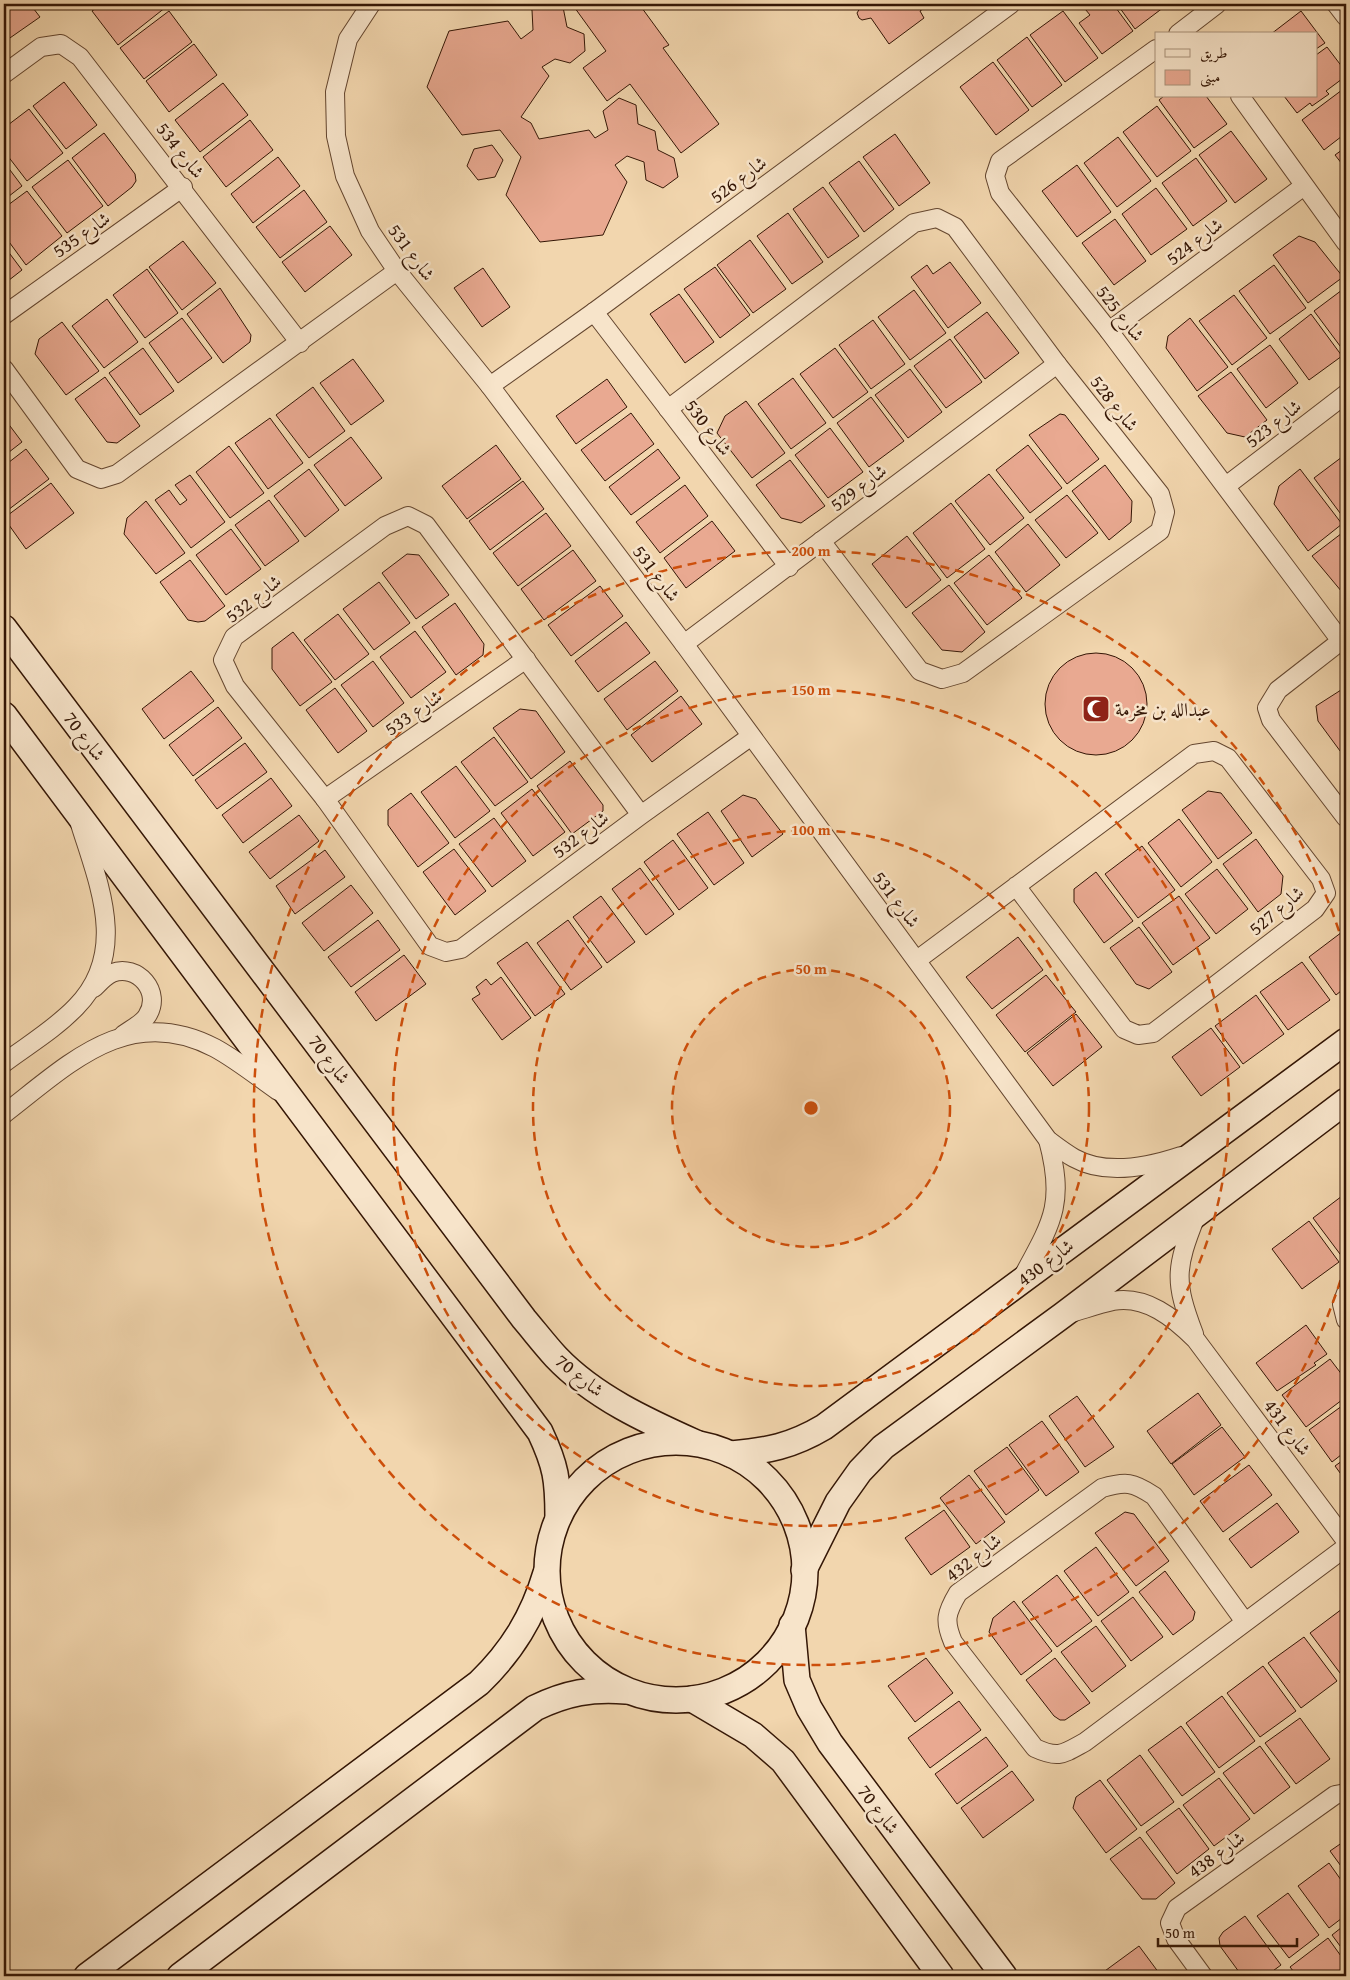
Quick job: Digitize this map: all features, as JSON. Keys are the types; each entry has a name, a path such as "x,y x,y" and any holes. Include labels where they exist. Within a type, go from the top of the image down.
{"main road":[{"name":"شارع 70","path":"4,628 524,1319 557,1359 597,1391 644,1420 696,1443"},
{"path":"4,715 287,1097 540,1432 550,1454 558,1480 558,1517"},
{"name":"شارع 430","path":"731,1454 779,1448 806,1438 845,1412 1191,1153 1346,1041"},
{"path":"804,1570 838,1502 860,1471 883,1447 1063,1315 1346,1101"},
{"path":"180,1976 535,1708 557,1697 580,1691 604,1689 629,1691 660,1699 692,1699 728,1689 759,1670 783,1642 792,1625 801,1598 804,1570 802,1546 795,1523 784,1501 769,1482 731,1454 696,1443 666,1442 650,1444 608,1461 579,1486 558,1517 550,1542 547,1569 550,1598 563,1633 576,1652 591,1668 609,1681 629,1691"},
{"path":"87,1976 479,1683 499,1664 529,1620 547,1569"},
{"name":"شارع 70","path":"792,1625 797,1680 809,1708 830,1743 1004,1976"},
{"path":"692,1699 753,1735 783,1761 941,1976"}],"street":[{"name":"شارع 531","path":"371,4 348,39 335,92 336,136 345,176 370,231 396,271 490,386 684,644 750,737 917,960 1048,1140 1075,1158 1098,1166 1144,1167 1191,1153"},
{"name":"شارع 526","path":"490,386 594,312 1011,4"},
{"path":"1188,31 1217,4"},
{"path":"1336,4 1346,17"},
{"name":"شارع 534","path":"4,74 41,47 61,44 80,57 183,187 300,343"},
{"name":"شارع 525","path":"1155,50 1000,161 995,176 1000,192 1109,331 1344,639"},
{"path":"1241,98 1346,243"},
{"name":"شارع 524","path":"1109,331 1304,186"},
{"name":"شارع 535","path":"4,315 183,187"},
{"name":"شارع 528","path":"668,409 914,223 937,218 955,227 1057,364 1160,494 1165,512 1160,531 963,673 942,679 920,671 821,541"},
{"path":"4,369 77,469 100,479 117,474 300,343 396,271"},
{"name":"شارع 530","path":"594,312 789,568"},
{"name":"شارع 529","path":"684,644 789,568 821,541 1057,364"},
{"name":"شارع 523","path":"1226,486 1346,394"},
{"name":"شارع 532","path":"641,815 426,525 408,516 385,526 234,637 223,660 235,686 325,799 430,946 446,952 461,949 641,815 750,737"},
{"path":"1344,639 1278,690 1267,708 1271,720 1346,818"},
{"name":"شارع 533","path":"325,799 526,659"},
{"name":"شارع 527","path":"917,960 1016,886 1194,754 1214,751 1228,758 1321,879 1326,893 1315,909 1154,1033 1138,1035 1124,1029 1016,886"},
{"path":"76,812 104,899 106,915 105,947 96,979 88,994"},
{"path":"4,1063 67,1016 107,975 122,970 137,974 148,986 152,1001 147,1016 118,1038 85,1052 4,1114"},
{"path":"118,1038 160,1033 201,1042 216,1048 287,1097"},
{"name":"شارع 531","path":"1020,1281 1044,1237 1055,1210 1057,1189 1055,1166 1048,1140"},
{"name":"شارع 431","path":"1196,1215 1182,1250 1178,1288 1196,1340"},
{"path":"1346,1293 1342,1304 1346,1320"},
{"name":"شارع 431","path":"1063,1315 1114,1301 1143,1303 1162,1311 1196,1340 1346,1541"},
{"name":"شارع 432","path":"1245,1622 1154,1496 1138,1486 1122,1482 1102,1488 958,1593 948,1609 947,1627 953,1642 1035,1748 1051,1756 1066,1752 1085,1742 1346,1547"},
{"name":"شارع 438","path":"1203,1976 1176,1939 1170,1923 1177,1908 1335,1795 1346,1793"}],"building":[{"path":"4,4 30,4 40,17 7,40 4,36"},
{"path":"102,4 164,4 166,7 118,45 92,11"},
{"path":"518,4 556,4 563,7 567,27 584,34 585,51 570,63 555,59 542,67 549,76 521,117 531,123 539,139 589,130 595,138 608,130 603,111 619,98 636,105 638,124 655,131 658,150 674,158 678,177 663,188 646,180 644,162 627,156 615,165 627,182 603,235 540,242 506,195 521,157 500,130 462,135 427,87 449,31 508,21 521,39 533,30 532,10"},
{"path":"572,4 639,4 669,45 663,48 719,124 681,153 630,84 607,101 583,68 606,51"},
{"path":"861,4 930,4 920,11 924,18 889,44 871,18 862,20 859,18 857,13"},
{"path":"1081,4 1113,4 1133,31 1102,54 1079,23 1090,15"},
{"path":"1117,4 1168,4 1135,29"},
{"path":"169,11 192,42 144,79 120,48"},
{"path":"1063,11 1098,58 1065,82 1030,35"},
{"path":"1301,11 1317,32 1274,32"},
{"path":"1318,34 1325,43 1318,48"},
{"path":"1027,37 1062,85 1032,107 997,60"},
{"path":"194,44 217,75 169,112 146,81"},
{"path":"1327,47 1346,72 1346,76 1326,91 1329,94 1312,106 1310,103 1297,113 1286,98 1318,98 1318,54"},
{"path":"993,62 1029,110 996,135 960,87"},
{"path":"64,82 97,125 66,149 33,106"},
{"path":"223,83 248,115 200,152 175,120"},
{"path":"1346,87 1346,133 1324,150 1302,120"},
{"path":"1162,98 1208,98 1227,124 1194,148 1159,100"},
{"path":"1157,106 1191,151 1157,177 1123,132"},
{"path":"29,109 63,153 27,181 4,151 4,128"},
{"path":"250,120 273,150 226,187 203,157"},
{"path":"1231,131 1267,179 1235,203 1199,155"},
{"path":"104,133 135,174 136,181 132,187 108,206 72,158"},
{"path":"895,134 930,183 899,206 863,157"},
{"path":"1118,137 1151,181 1117,207 1084,163"},
{"path":"492,145 503,160 495,177 478,180 467,166 474,149"},
{"path":"1346,147 1346,169 1335,155"},
{"path":"278,157 300,186 253,223 231,194"},
{"path":"1196,158 1227,201 1193,226 1162,183"},
{"path":"68,160 103,206 67,233 32,187"},
{"path":"859,161 894,209 864,232 829,183"},
{"path":"4,162 22,186 4,200"},
{"path":"1077,165 1111,212 1077,237 1042,191"},
{"path":"823,187 859,236 828,258 793,209"},
{"path":"1156,188 1187,229 1151,255 1122,214"},
{"path":"304,190 327,222 280,258 256,227"},
{"path":"27,191 62,236 26,265 4,235 4,208"},
{"path":"788,213 823,262 792,284 757,236"},
{"path":"1115,219 1146,261 1114,285 1082,243"},
{"path":"330,226 352,255 305,292 282,262"},
{"path":"1299,236 1315,242 1343,277 1308,303 1273,255"},
{"path":"750,240 786,289 753,313 717,265"},
{"path":"183,241 216,283 182,310 149,267"},
{"path":"4,246 22,270 4,284"},
{"path":"950,262 981,303 948,328 911,277 927,265 933,274"},
{"path":"1274,265 1306,308 1270,334 1239,291"},
{"path":"715,267 750,315 720,338 684,289"},
{"path":"483,268 510,307 482,327 454,288"},
{"path":"147,269 178,313 145,338 113,295"},
{"path":"1346,287 1346,354 1314,311"},
{"path":"220,288 251,335 250,342 223,363 187,314"},
{"path":"914,290 946,333 910,360 878,317"},
{"path":"679,294 714,342 685,363 650,314"},
{"path":"1234,295 1267,338 1232,365 1199,321"},
{"path":"107,299 138,342 104,368 72,326"},
{"path":"987,312 1019,353 985,379 954,337"},
{"path":"1311,314 1342,356 1309,380 1279,339"},
{"path":"182,318 212,358 178,383 149,343"},
{"path":"1190,318 1228,367 1197,391 1166,348 1168,336"},
{"path":"873,320 905,364 871,389 839,345"},
{"path":"62,322 99,371 66,395 35,354 39,339"},
{"path":"950,339 982,382 946,408 914,366"},
{"path":"1270,345 1298,383 1266,408 1237,369"},
{"path":"143,348 174,391 140,415 109,373"},
{"path":"835,348 868,392 833,418 800,374"},
{"path":"353,359 384,401 351,425 320,383"},
{"path":"910,369 942,412 908,438 875,395"},
{"path":"1231,372 1267,420 1245,437 1227,433 1198,396"},
{"path":"105,377 140,426 117,443 107,442 75,399"},
{"path":"793,378 826,423 791,449 758,404"},
{"path":"607,379 627,407 576,444 556,416"},
{"path":"313,387 345,431 309,458 276,415"},
{"path":"871,397 904,441 869,467 837,423"},
{"path":"746,401 785,453 752,478 717,433 725,416"},
{"path":"631,413 654,444 605,481 581,450"},
{"path":"1060,414 1065,415 1099,459 1067,484 1029,435"},
{"path":"4,418 22,442 4,456"},
{"path":"270,418 303,463 268,489 235,443"},
{"path":"830,428 863,472 828,498 795,455"},
{"path":"351,437 382,478 345,506 314,465"},
{"path":"496,445 521,479 467,519 442,486"},
{"path":"1028,445 1062,488 1030,513 996,470"},
{"path":"229,446 264,493 230,518 196,472"},
{"path":"26,449 49,479 4,513 4,466"},
{"path":"658,449 680,478 631,515 609,487"},
{"path":"1346,454 1346,521 1314,478"},
{"path":"790,460 825,506 801,523 781,518 756,485"},
{"path":"1105,465 1132,501 1131,522 1109,540 1072,491"},
{"path":"309,469 339,510 305,537 274,496"},
{"path":"1300,469 1342,524 1308,551 1274,504 1279,486"},
{"path":"989,474 1024,518 990,545 955,501"},
{"path":"190,475 225,522 191,548 155,500 169,490 180,505 187,500 175,485"},
{"path":"523,481 544,509 490,550 469,521"},
{"path":"51,483 74,513 26,549 4,518"},
{"path":"685,485 708,516 660,553 636,522"},
{"path":"1067,495 1098,533 1066,558 1035,520"},
{"path":"269,500 299,541 265,566 235,525"},
{"path":"146,501 185,553 156,574 124,534 127,518"},
{"path":"951,503 985,549 947,578 913,533"},
{"path":"546,513 571,546 518,586 493,553"},
{"path":"712,521 735,551 686,588 664,558"},
{"path":"1028,524 1060,565 1026,592 995,552"},
{"path":"231,529 261,569 226,595 196,555"},
{"path":"1346,530 1346,593 1342,592 1312,556"},
{"path":"907,536 941,580 906,608 872,564"},
{"path":"573,550 596,581 544,620 521,589"},
{"path":"407,554 419,555 449,595 416,619 382,573"},
{"path":"989,555 1022,598 987,625 954,583"},
{"path":"190,560 225,606 205,621 188,620 160,582"},
{"path":"379,582 410,623 374,650 343,609"},
{"path":"949,585 985,632 962,652 942,650 912,613"},
{"path":"600,586 623,616 571,656 548,625"},
{"path":"455,603 484,644 483,655 456,675 422,627"},
{"path":"338,614 369,654 335,680 304,640"},
{"path":"626,622 650,653 598,692 575,661"},
{"path":"415,631 446,672 411,698 380,657"},
{"path":"293,632 332,682 300,706 272,669 272,648"},
{"name":"عبدالله بن مخرمة","path":"1096,653 1116,657 1132,668 1143,684 1147,704 1143,724 1132,740 1116,751 1096,755 1076,751 1060,740 1049,724 1045,704 1049,684 1060,668 1076,657"},
{"path":"373,661 404,703 373,727 341,685"},
{"path":"655,661 678,691 627,730 604,699"},
{"path":"191,671 214,701 164,739 142,709"},
{"path":"335,688 367,731 338,753 306,710"},
{"path":"1341,690 1346,697 1346,759 1318,721 1316,706"},
{"path":"681,696 702,724 652,762 631,735"},
{"path":"218,707 242,738 193,776 169,745"},
{"path":"520,709 536,711 565,752 531,779 493,728"},
{"path":"494,737 528,782 495,806 461,762"},
{"path":"245,743 267,772 217,809 195,780"},
{"path":"570,761 603,805 603,811 572,834 537,786"},
{"path":"456,766 490,811 455,838 421,792"},
{"path":"271,778 292,806 243,843 222,815"},
{"path":"532,789 565,832 533,856 501,813"},
{"path":"1208,791 1221,793 1252,833 1218,859 1182,810"},
{"path":"411,793 449,843 418,867 388,825 388,810"},
{"path":"743,795 756,799 783,834 752,857 721,811"},
{"path":"708,812 744,863 714,885 677,834"},
{"path":"299,815 319,841 270,879 249,852"},
{"path":"494,818 526,861 492,887 459,844"},
{"path":"1179,819 1212,862 1181,887 1148,843"},
{"path":"1256,839 1283,876 1281,894 1258,912 1223,864"},
{"path":"673,840 708,888 679,910 644,862"},
{"path":"1142,846 1175,890 1138,918 1105,874"},
{"path":"454,849 486,891 455,915 423,872"},
{"path":"325,850 345,877 295,914 276,886"},
{"path":"640,868 674,914 646,935 612,889"},
{"path":"1217,869 1248,909 1216,934 1185,894"},
{"path":"1096,872 1133,921 1104,943 1074,902 1074,889"},
{"path":"351,885 373,913 324,951 302,923"},
{"path":"601,896 635,942 607,963 573,917"},
{"path":"1179,896 1210,938 1173,965 1142,923"},
{"path":"378,920 400,950 351,987 328,957"},
{"path":"568,920 602,967 571,990 537,943"},
{"path":"1139,927 1172,972 1149,989 1136,984 1110,948"},
{"path":"1346,929 1346,987 1336,995 1309,957"},
{"path":"1018,937 1043,970 992,1009 966,977"},
{"path":"527,942 565,994 535,1016 497,963"},
{"path":"404,955 426,984 376,1021 355,992"},
{"path":"1302,962 1330,1000 1288,1030 1260,992"},
{"path":"1046,975 1076,1012 1025,1052 996,1015"},
{"path":"501,977 531,1018 502,1040 472,999 480,994 476,987 486,979 491,985"},
{"path":"1256,995 1284,1034 1243,1064 1215,1026"},
{"path":"1076,1014 1102,1047 1053,1086 1027,1053"},
{"path":"1211,1028 1240,1067 1201,1096 1172,1057"},
{"path":"1346,1193 1346,1256 1343,1258 1313,1218"},
{"path":"1309,1221 1339,1262 1302,1289 1272,1249"},
{"path":"1306,1325 1327,1354 1314,1363 1316,1365 1277,1391 1256,1363"},
{"path":"1330,1359 1346,1380 1346,1397 1306,1427 1282,1395"},
{"path":"1198,1393 1221,1425 1171,1464 1147,1431"},
{"path":"1077,1396 1114,1447 1085,1467 1049,1416"},
{"path":"1346,1403 1346,1451 1332,1462 1309,1430"},
{"path":"1042,1421 1079,1472 1046,1496 1009,1445"},
{"path":"1222,1427 1245,1457 1194,1495 1172,1464"},
{"path":"1007,1447 1039,1490 1006,1515 974,1471"},
{"path":"1346,1458 1346,1481 1335,1466"},
{"path":"1249,1465 1272,1495 1223,1532 1200,1501"},
{"path":"969,1475 1005,1522 976,1544 940,1498"},
{"path":"1277,1503 1299,1532 1251,1568 1229,1539"},
{"path":"944,1510 970,1547 931,1575 905,1538"},
{"path":"1125,1512 1134,1514 1169,1561 1136,1586 1095,1533"},
{"path":"1096,1547 1129,1592 1098,1616 1064,1571"},
{"path":"1165,1571 1195,1612 1193,1620 1173,1635 1139,1592"},
{"path":"1057,1575 1092,1621 1057,1647 1022,1602"},
{"path":"1133,1597 1163,1637 1131,1661 1101,1621"},
{"path":"1014,1601 1052,1651 1021,1675 989,1632 993,1618"},
{"path":"1346,1606 1346,1675 1343,1677 1310,1633"},
{"path":"1096,1626 1126,1666 1092,1692 1061,1652"},
{"path":"1304,1637 1337,1681 1301,1708 1268,1663"},
{"path":"926,1658 953,1693 915,1722 888,1686"},
{"path":"1055,1658 1090,1703 1065,1720 1060,1720 1054,1716 1026,1680"},
{"path":"1263,1666 1296,1711 1260,1737 1227,1693"},
{"path":"1222,1696 1255,1741 1219,1768 1186,1723"},
{"path":"959,1701 981,1730 930,1768 908,1738"},
{"path":"1300,1718 1330,1759 1296,1784 1265,1743"},
{"path":"1181,1726 1215,1772 1182,1796 1148,1750"},
{"path":"986,1737 1008,1766 957,1804 935,1774"},
{"path":"1260,1746 1290,1787 1254,1814 1223,1773"},
{"path":"1140,1755 1174,1802 1141,1826 1107,1780"},
{"path":"1012,1771 1034,1800 983,1838 961,1808"},
{"path":"1219,1778 1250,1819 1214,1846 1183,1805"},
{"path":"1100,1780 1137,1829 1106,1853 1073,1808 1076,1797"},
{"path":"1179,1808 1209,1849 1177,1874 1146,1832"},
{"path":"1140,1837 1175,1883 1156,1899 1142,1899 1110,1859"},
{"path":"1346,1840 1346,1873 1330,1851"},
{"path":"1329,1863 1346,1887 1346,1915 1329,1928 1298,1886"},
{"path":"1288,1893 1319,1935 1289,1958 1257,1916"},
{"path":"1245,1916 1281,1965 1266,1976 1242,1976 1220,1946 1219,1938 1223,1932"},
{"path":"1346,1924 1346,1954 1332,1935"},
{"path":"1328,1938 1346,1963 1346,1976 1297,1976 1290,1967"},
{"path":"1139,1946 1159,1973 1155,1976 1098,1976"}],"place":[{"name":"عبدالله بن مخرمة","path":"1096,709"}]}
